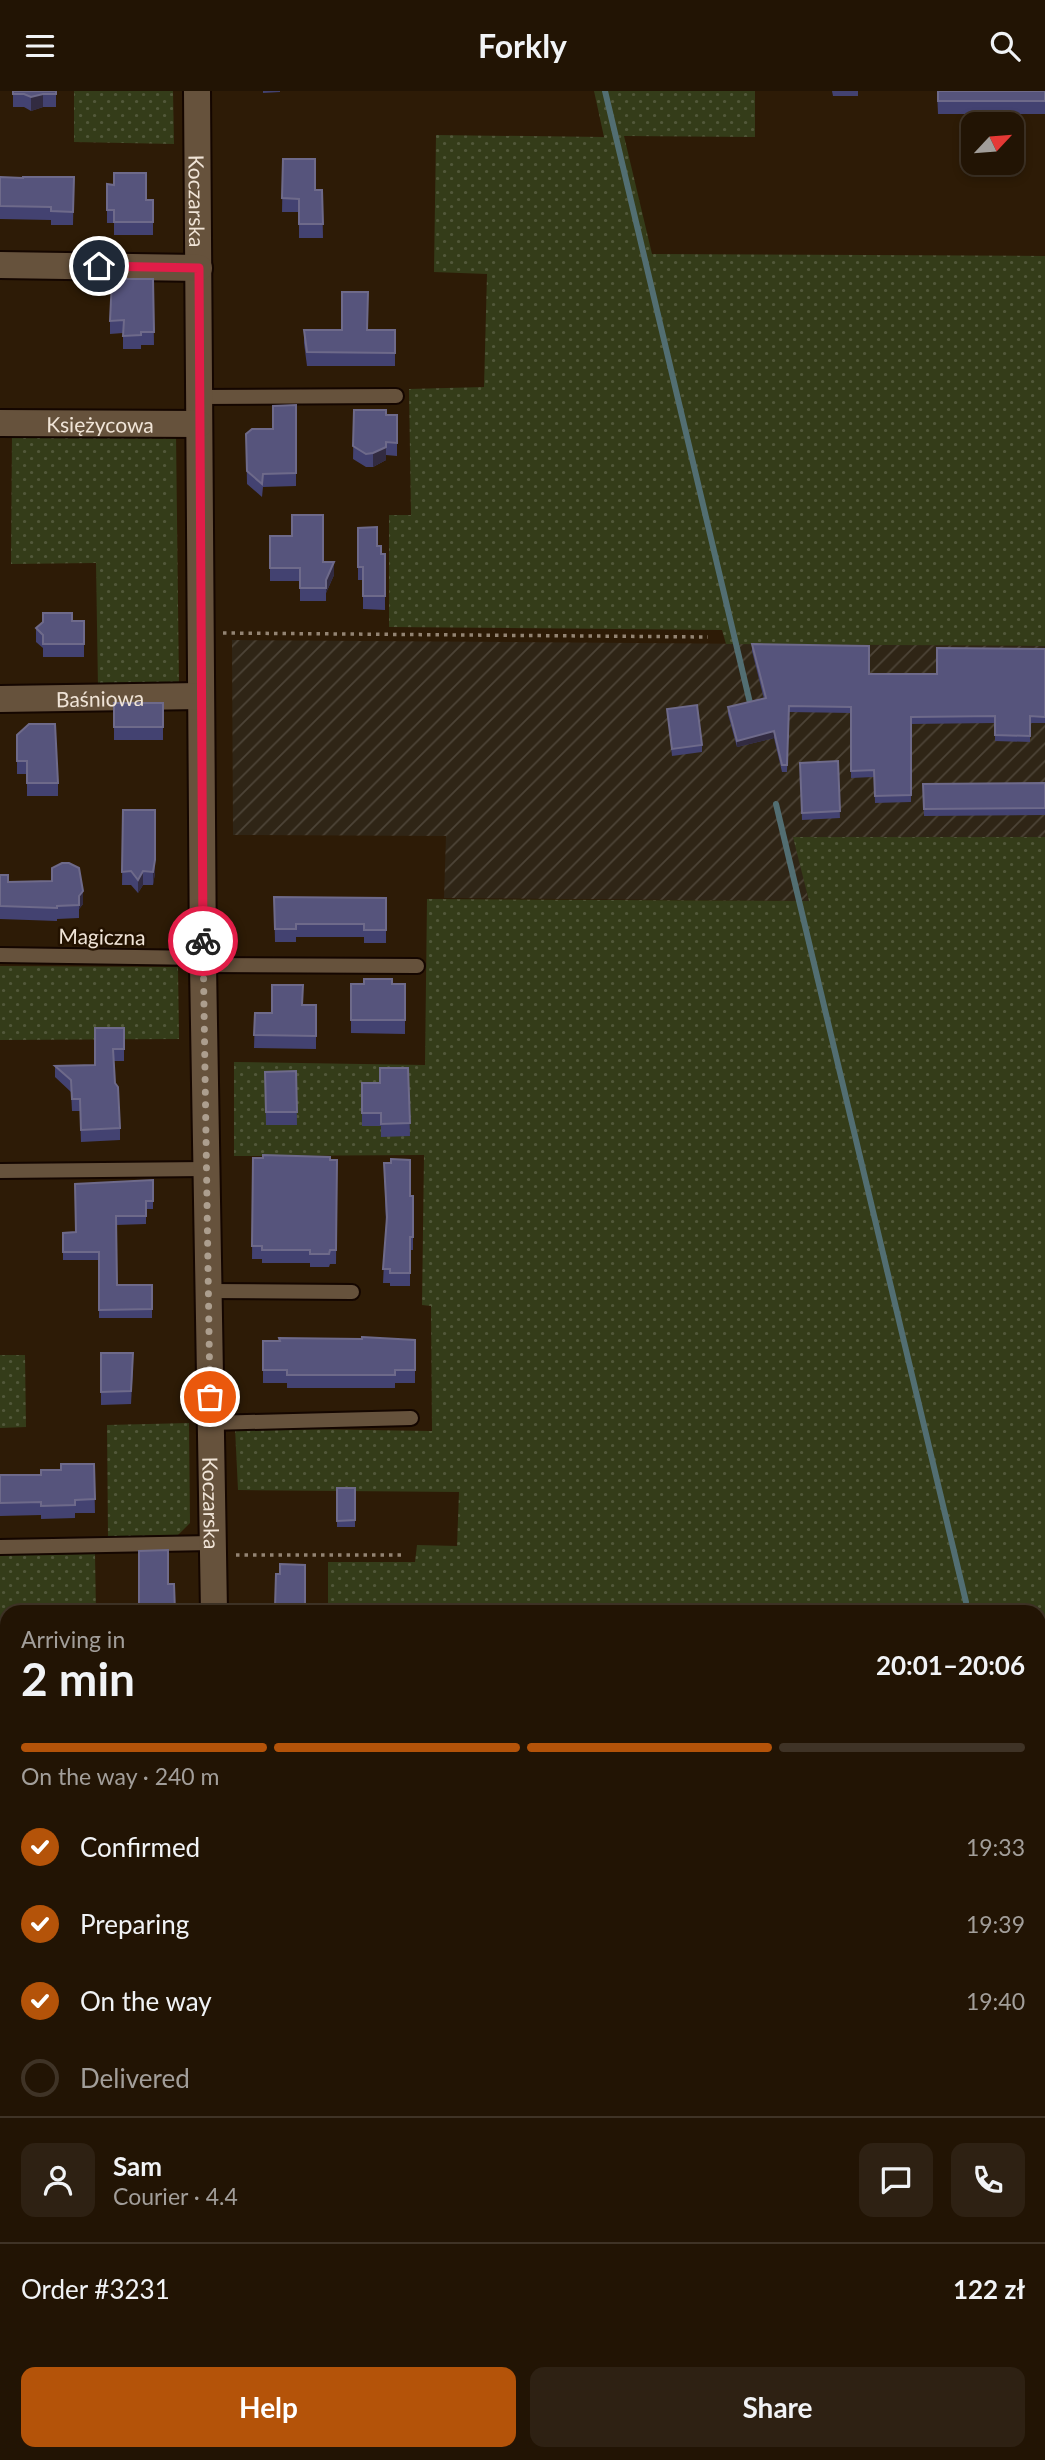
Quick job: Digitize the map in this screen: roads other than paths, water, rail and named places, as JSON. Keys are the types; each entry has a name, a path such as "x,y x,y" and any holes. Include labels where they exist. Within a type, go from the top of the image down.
{"street":[{"name":"Koczarska","path":"198,91 203,962 214,1605"},
{"path":"0,265 199,268"},
{"name":"Księżycowa","path":"0,423 200,424"},
{"name":"Baśniowa","path":"0,699 201,696"}],"lane":[{"path":"200,397 396,396"},
{"name":"Magiczna","path":"0,955 417,966"},
{"path":"0,1171 206,1169"},
{"path":"208,1291 352,1291"},
{"path":"210,1423 411,1418"},
{"path":"0,1547 212,1549"}],"waterway":[{"path":"605,91 750,703"},
{"path":"776,804 966,1602"}]}
